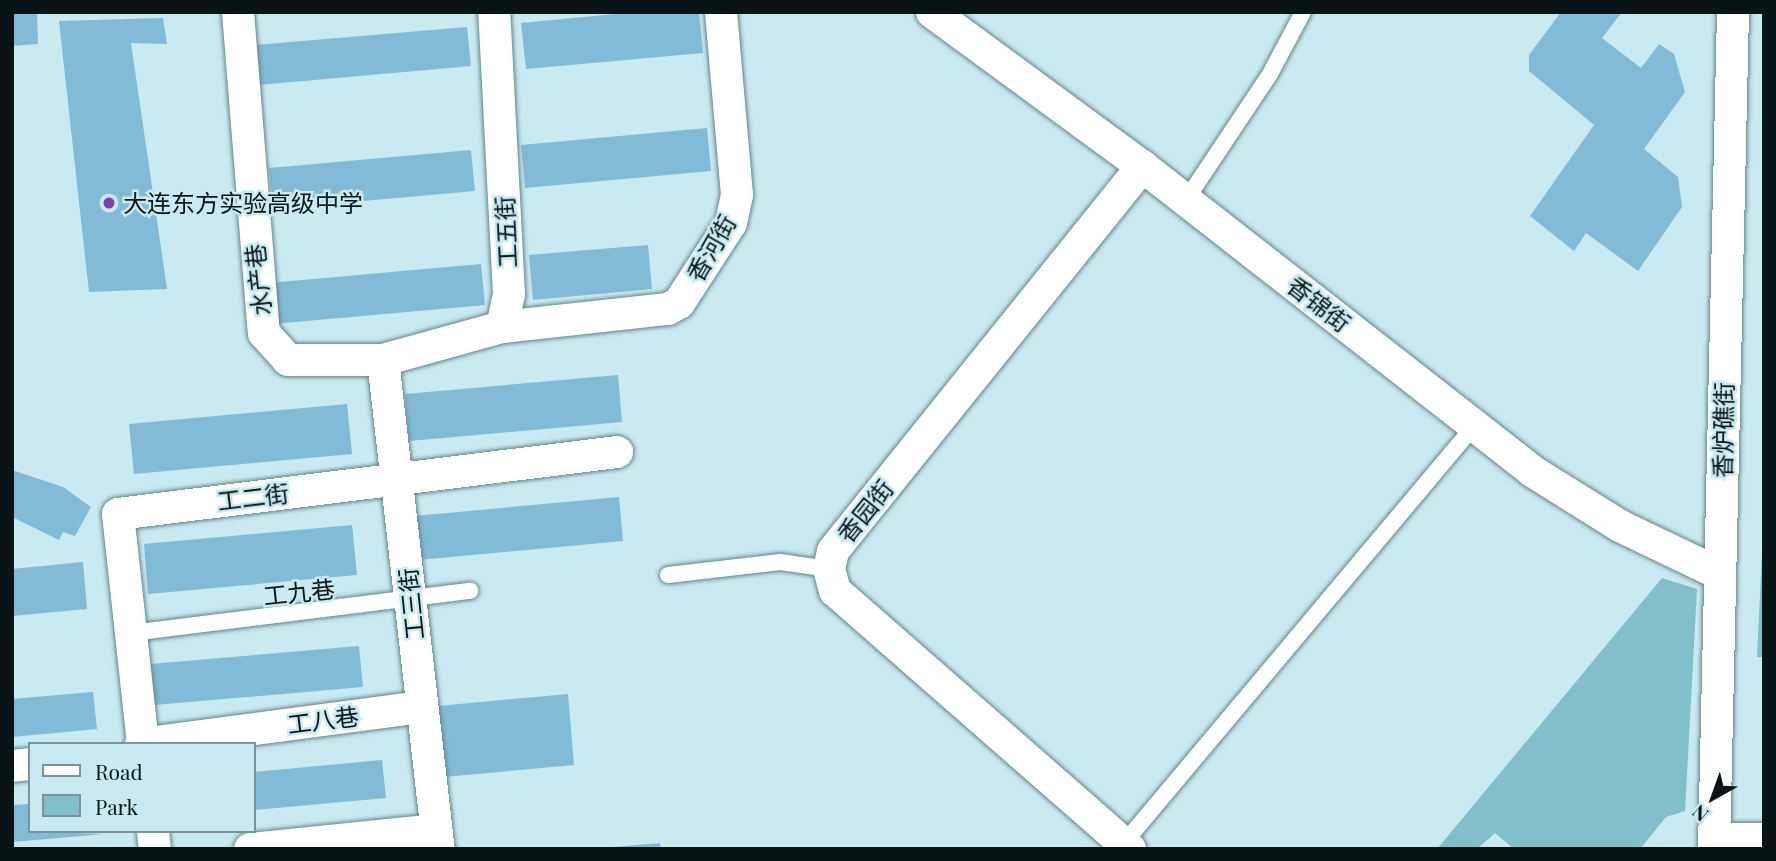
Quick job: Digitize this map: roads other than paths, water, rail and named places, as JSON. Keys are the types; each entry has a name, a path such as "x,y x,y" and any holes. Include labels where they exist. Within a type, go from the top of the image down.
{"street":[{"name":"水产巷","path":"238,12 264,333 288,360 383,360"},
{"name":"工五街","path":"494,12 509,294 502,327"},
{"name":"香河街","path":"502,327 668,309 679,303 731,223 737,195 721,12"},
{"name":"香锦街","path":"932,12 1142,166 1474,426 1620,526 1720,574"},
{"name":"香炉礁街","path":"1714,844 1733,12"},
{"name":"香园街","path":"1127,846 835,591 829,569 833,551 1142,166"},
{"path":"383,360 502,327"},
{"name":"工三街","path":"383,360 438,839"},
{"name":"工二街","path":"143,742 118,514 617,452"},
{"name":"工八巷","path":"151,742 422,707"},
{"path":"250,849 438,839"},
{"path":"1714,844 1764,839"}],"lane":[{"path":"1186,200 1270,74 1303,12"},
{"path":"1127,846 1474,426"},
{"path":"668,575 780,562 829,569"},
{"name":"工九巷","path":"131,633 411,603 470,591"}],"place":[{"name":"大连东方实验高级中学","path":"109,203"}]}
